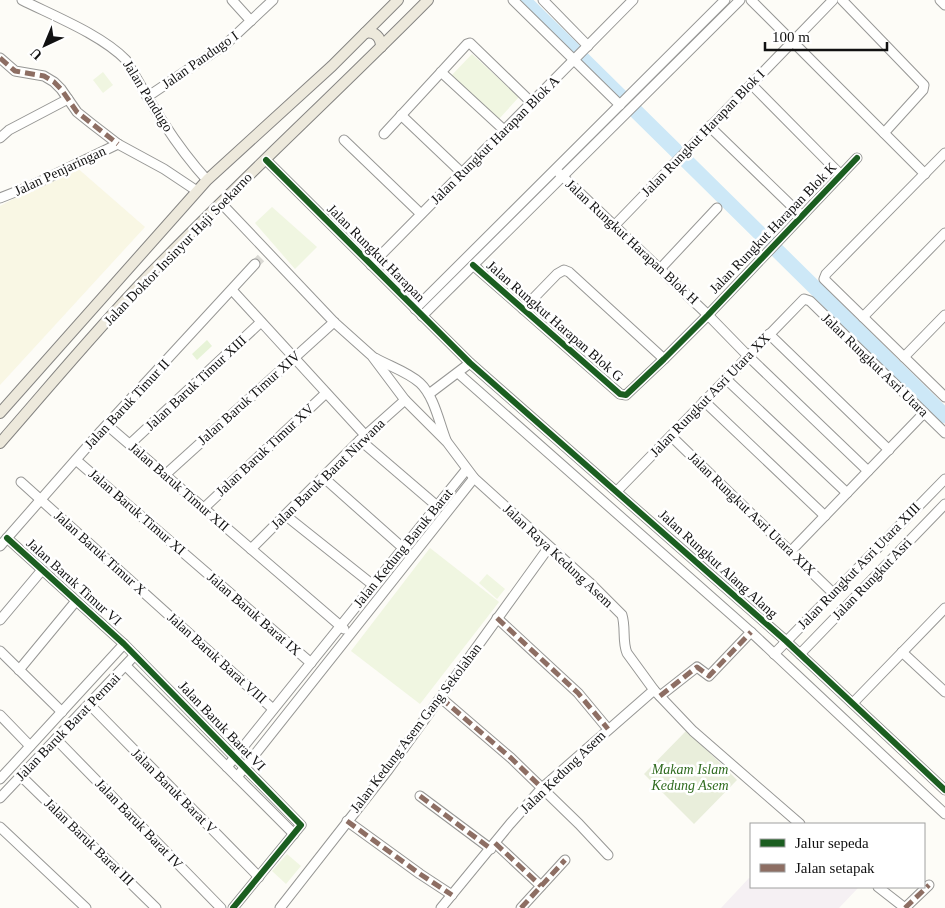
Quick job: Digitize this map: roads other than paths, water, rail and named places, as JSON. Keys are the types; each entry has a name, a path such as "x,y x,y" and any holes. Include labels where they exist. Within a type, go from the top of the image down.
{"main road":[{"name":"Jalan Doktor Insinyur Haji Soekarno","path":"0,413 207,180 332,66 398,0"},
{"name":"Jalan Doktor Insinyur Haji Soekarno","path":"0,443 147,277 428,0"},
{"path":"388,10 388,16 393,23 397,25 404,24"},
{"path":"365,33 370,32 378,36 381,47"},
{"path":"65,340 64,345 70,353 80,352"},
{"path":"45,363 51,362 56,365 60,375"}],"street":[{"name":"Jalan Pandugo","path":"22,0 105,42 119,52 126,60 159,118 191,162 207,180"},
{"path":"232,0 251,20"},
{"name":"Jalan Pandugo I","path":"147,97 226,44 273,0"},
{"path":"513,0 624,101"},
{"path":"543,0 586,48"},
{"name":"Jalan Rungkut Harapan","path":"415,309 726,0"},
{"name":"Jalan Rungkut Harapan","path":"422,316 740,0"},
{"path":"750,0 925,174 945,153"},
{"name":"Jalan Rungkut Harapan Blok I","path":"614,226 833,0"},
{"path":"842,0 924,85 923,90 884,133"},
{"path":"940,0 945,5"},
{"name":"Jalan Rungkut Harapan Blok A","path":"371,265 586,48 630,1"},
{"path":"384,134 470,43 532,103"},
{"path":"0,58 15,71 44,76 54,82 77,112 118,144"},
{"path":"441,72 504,130"},
{"name":"Jalan Rungkut Harapan Blok K","path":"750,84 841,175"},
{"path":"0,138 9,130 68,99"},
{"path":"402,115 462,173"},
{"path":"709,126 802,216"},
{"path":"344,140 421,214"},
{"name":"Jalan Penjaringan","path":"0,198 33,185 118,144 164,169 197,191"},
{"name":"Jalan Rungkut Harapan Blok K","path":"708,315 857,158"},
{"name":"Jalan Rungkut Harapan","path":"266,160 470,363"},
{"name":"Jalan Rungkut Harapan Blok H","path":"555,170 708,315 868,472"},
{"name":"Jalan Rungkut Asri Utara","path":"925,174 826,274 824,279 944,395"},
{"name":"Jalan Raya Kedung Asem","path":"221,203 261,258 372,356 404,400 447,442 466,470 549,547 590,582 622,615 624,622 624,647 657,693 706,744 799,823"},
{"path":"660,269 717,208"},
{"path":"863,317 945,233"},
{"name":"Jalan Baruk Timur II","path":"0,546 107,425 261,258"},
{"name":"Jalan Rungkut Harapan Blok G","path":"473,266 623,396 664,360 708,315"},
{"path":"523,309 557,274 564,270 569,272 664,360"},
{"path":"232,290 326,393 363,438 436,506"},
{"name":"Jalan Rungkut Asri Utara","path":"804,299 810,301 945,433"},
{"name":"Jalan Rungkut Asri Utara XX","path":"617,491 804,299"},
{"path":"904,357 945,315"},
{"name":"Jalan Baruk Timur XIII","path":"130,444 261,322"},
{"name":"Jalan Baruk Timur XIV","path":"165,475 334,322"},
{"path":"769,334 889,450"},
{"name":"Jalan Raya Kedung Asem","path":"372,356 422,384 429,394 447,442"},
{"path":"429,394 470,363"},
{"name":"Jalan Rungkut Alang Alang","path":"470,363 786,641 945,790"},
{"name":"Jalan Rungkut Alang Alang","path":"458,373 750,632 945,814"},
{"path":"726,379 847,493"},
{"name":"Jalan Baruk Timur XV","path":"204,508 326,393"},
{"name":"Jalan Baruk Barat Nirwana","path":"251,549 404,400"},
{"path":"704,402 825,516"},
{"path":"791,551 924,413"},
{"name":"Jalan Baruk Timur XII","path":"107,425 340,626"},
{"name":"Jalan Rungkut Asri Utara XIX","path":"671,436 833,593"},
{"name":"Jalan Baruk Timur XI","path":"76,460 197,565"},
{"name":"Jalan Kedung Baruk Barat","path":"227,767 466,470"},
{"path":"323,477 403,548"},
{"name":"Jalan Kedung Baruk Barat","path":"237,777 474,478"},
{"name":"Jalan Rungkut Asri Utara XIII","path":"774,654 945,479"},
{"path":"21,482 40,500"},
{"name":"Jalan Baruk Timur X","path":"40,500 160,606"},
{"name":"Jalan Rungkut Asri","path":"800,654 945,504"},
{"path":"285,515 373,585"},
{"name":"Jalan Baruk Timur VI","path":"7,538 124,644"},
{"name":"Jalan Kedung Asem Gang Sekolahan","path":"280,908 388,770 549,547"},
{"path":"878,547 891,560"},
{"name":"Jalan Baruk Barat IX","path":"197,565 311,663"},
{"path":"0,620 42,570"},
{"path":"19,670 76,601"},
{"name":"Jalan Baruk Barat VIII","path":"160,606 273,710"},
{"path":"853,703 945,608"},
{"path":"497,618 578,693 608,729"},
{"path":"340,626 350,635"},
{"name":"Jalan Kedung Asem","path":"441,908 542,788 608,729 657,693 697,667 709,676 750,632"},
{"name":"Jalan Baruk Barat VI","path":"124,644 301,825 294,834 126,666"},
{"name":"Jalan Baruk Barat Permai","path":"2,774 124,644"},
{"path":"0,651 62,712"},
{"path":"902,652 945,692"},
{"name":"Jalan Baruk Barat Permai","path":"0,798 135,655"},
{"path":"441,698 511,758 608,855"},
{"name":"Jalan Baruk Barat V","path":"89,704 259,877"},
{"path":"0,715 30,746"},
{"name":"Jalan Baruk Barat IV","path":"56,739 221,908"},
{"name":"Jalan Baruk Barat III","path":"21,776 156,908"},
{"path":"420,796 493,846 541,886"},
{"path":"347,821 452,895"},
{"path":"0,827 86,908"},
{"path":"233,908 294,834"},
{"path":"521,908 565,860"},
{"path":"879,888 905,908 929,885"}],"waterway":[{"path":"523,0 945,416"}],"tunnel":[{"path":"255,264 261,258"}],"park label":[{"name":"Makam Islam Kedung Asem","path":"690,778"}]}
